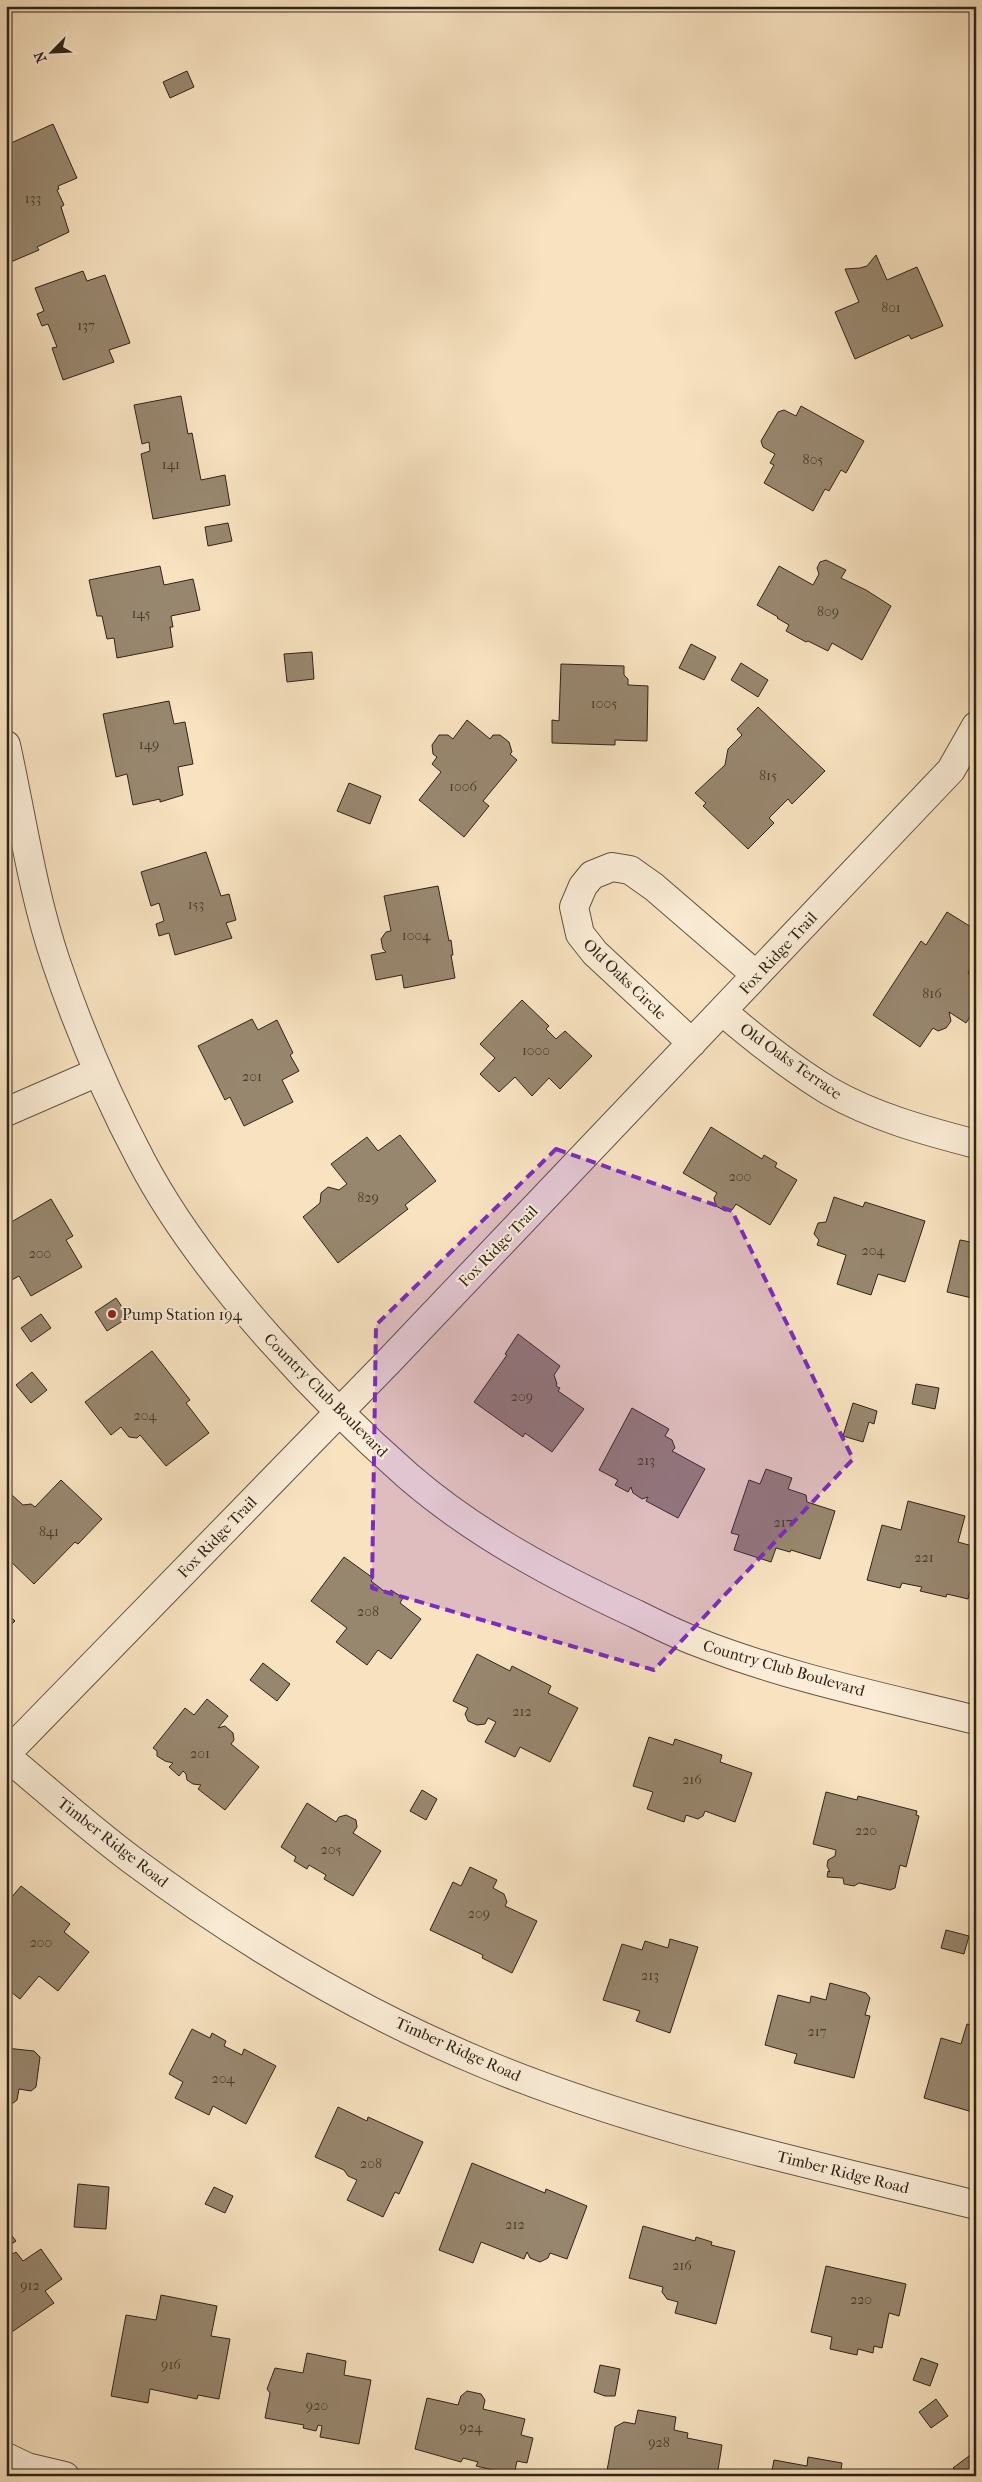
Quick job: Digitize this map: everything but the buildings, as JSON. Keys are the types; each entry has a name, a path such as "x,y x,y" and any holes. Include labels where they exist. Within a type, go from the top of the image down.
{"street":[{"name":"Fox Ridge Trail","path":"6,1755 692,1043 951,770 976,726"},
{"name":"Country Club Boulevard","path":"6,745 28,860 54,957 98,1072 142,1162 173,1213 227,1291 296,1368 409,1477 450,1508 505,1544 580,1588 695,1642 754,1662 976,1720"},
{"name":"Old Oaks Circle","path":"692,1043 594,953 580,934 574,907 583,886 592,875 612,867 630,870 654,887 756,975"},
{"name":"Old Oaks Terrace","path":"722,1011 764,1046 830,1091 877,1114 929,1132 976,1144"},
{"path":"6,1112 98,1072"},
{"name":"Timber Ridge Road","path":"6,1755 131,1859 232,1930 286,1964 412,2031 484,2064 634,2118 976,2205"},
{"path":"6,2457 27,2467 65,2476"}],"highlighted area":[{"path":"556,1149 732,1211 853,1459 654,1670 372,1588 376,1325"}],"place":[{"name":"Pump Station 194","path":"112,1314"}]}
